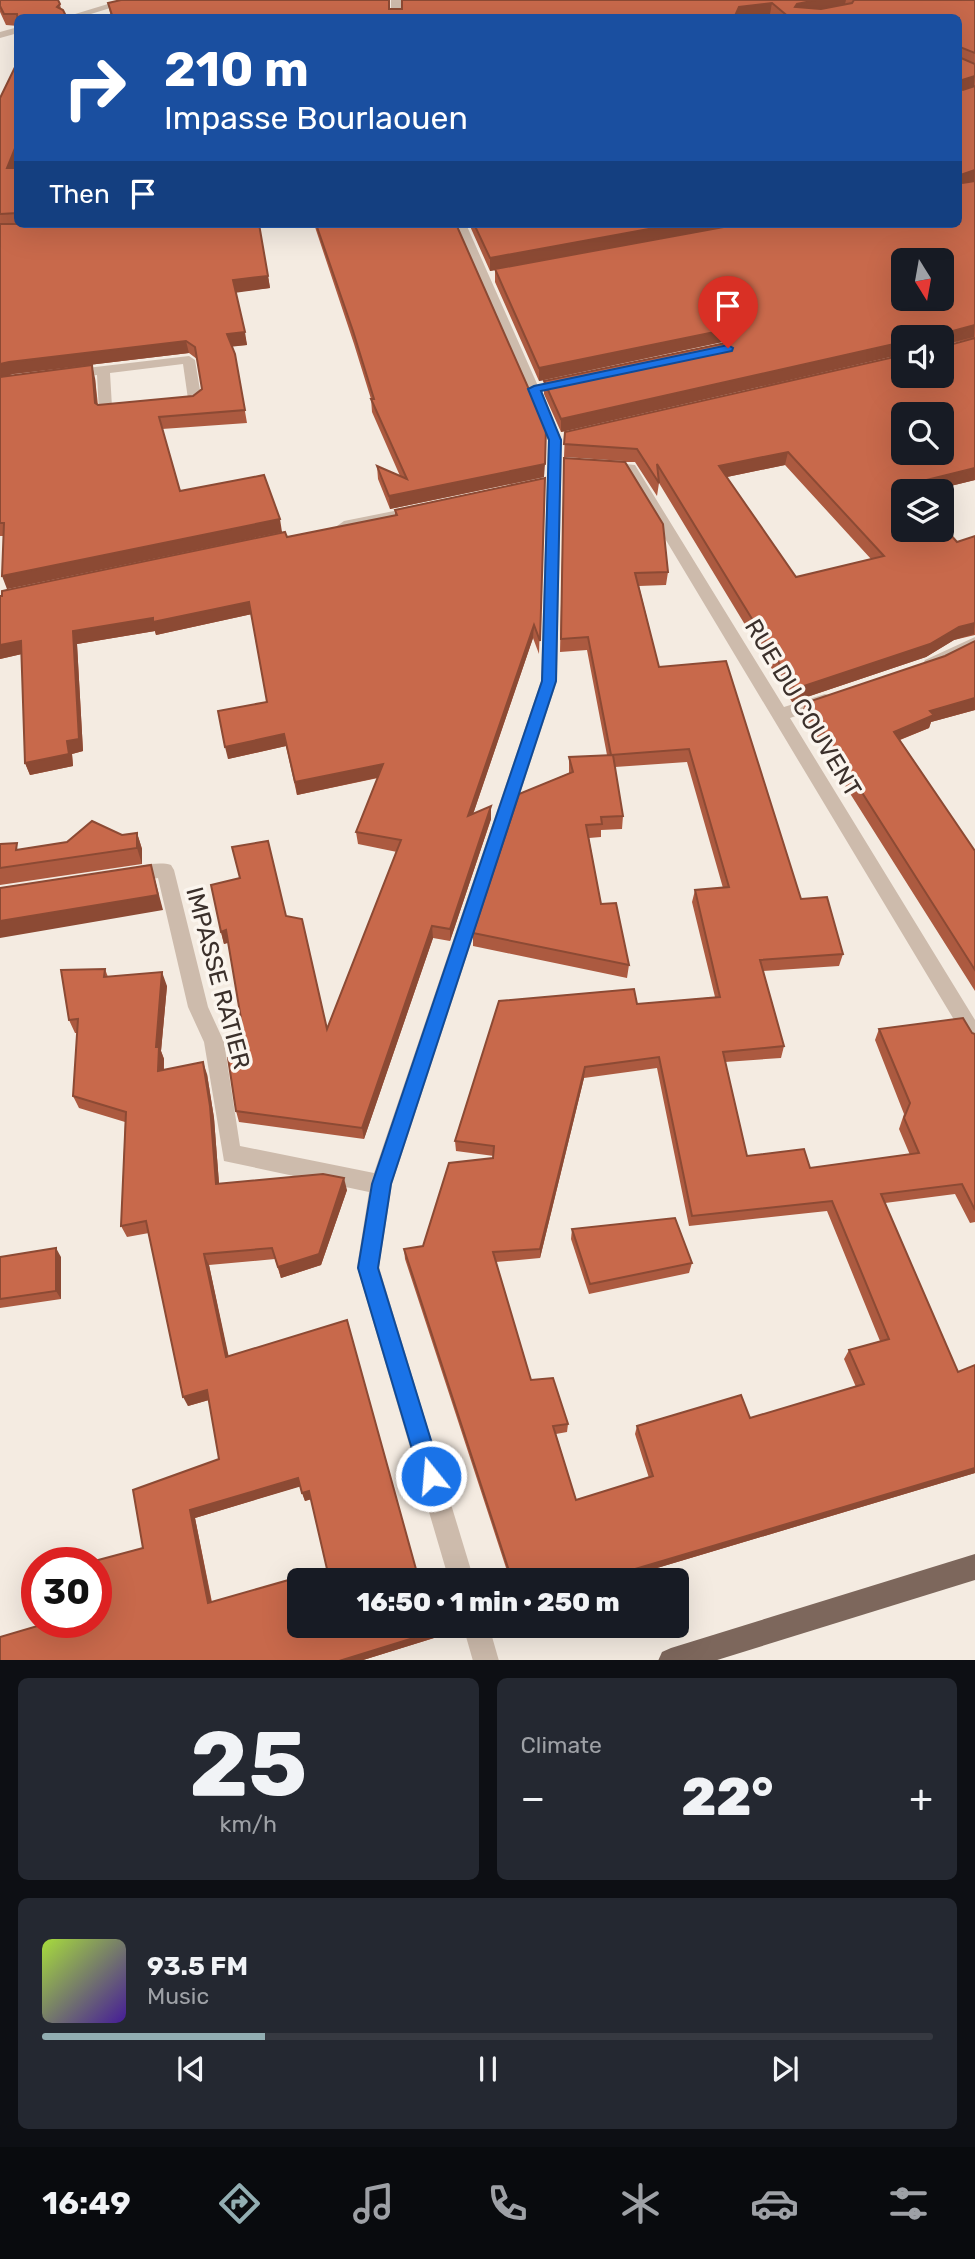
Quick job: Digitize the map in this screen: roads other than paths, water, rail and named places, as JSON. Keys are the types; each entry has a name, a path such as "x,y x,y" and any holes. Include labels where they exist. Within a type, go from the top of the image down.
{"main road":[{"path":"674,1660 975,1567"}],"street":[{"path":"80,14 131,0"},
{"path":"458,1568 368,1268 382,1184 549,681 546,484 561,463 562,438 491,276 462,228"},
{"path":"52,377 189,360 195,402 170,405"},
{"path":"103,370 106,412 132,409"},
{"name":"RUE DU COUVENT","path":"592,465 630,468 975,1037"},
{"path":"325,530 433,507"},
{"path":"920,668 975,642"},
{"path":"779,715 843,694"},
{"name":"IMPASSE RATIER","path":"110,879 165,870 198,1007 214,1042 231,1154 382,1184"},
{"path":"479,1638 486,1660"}]}
